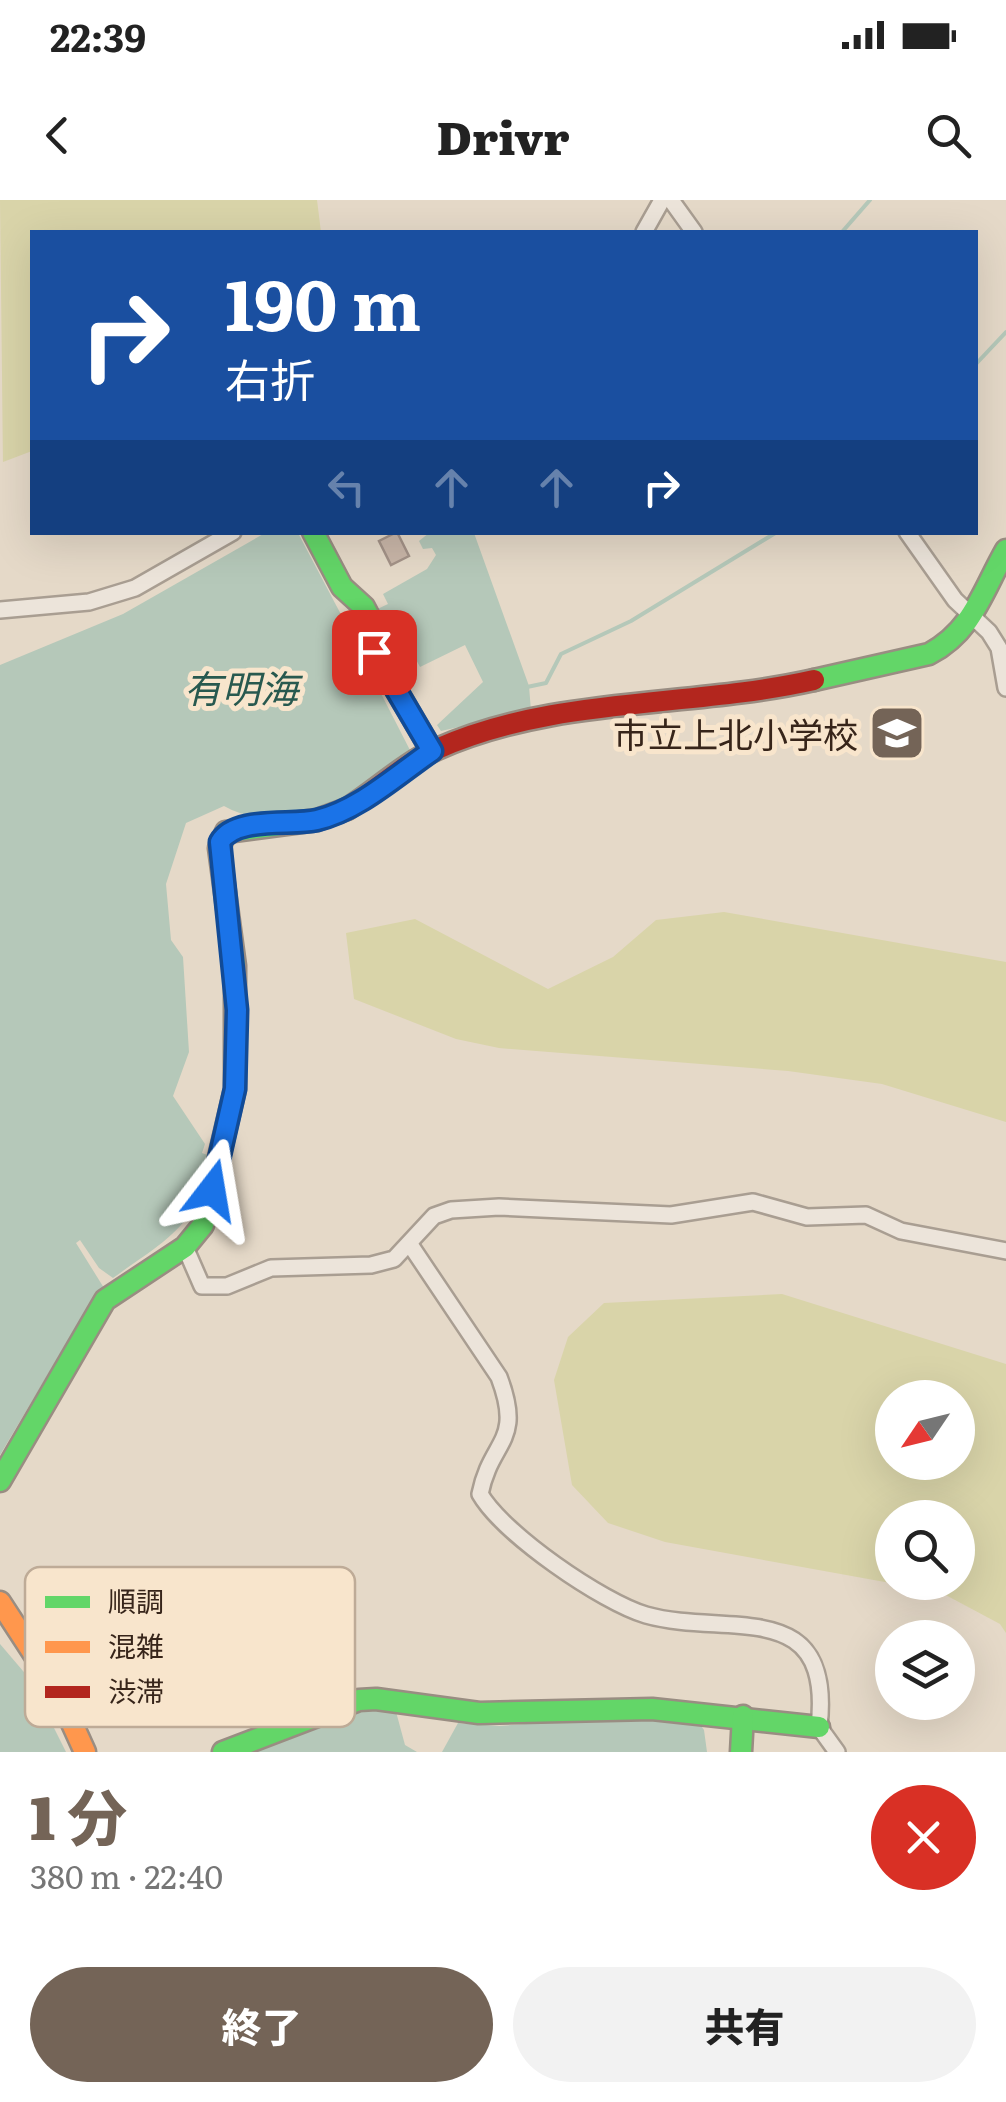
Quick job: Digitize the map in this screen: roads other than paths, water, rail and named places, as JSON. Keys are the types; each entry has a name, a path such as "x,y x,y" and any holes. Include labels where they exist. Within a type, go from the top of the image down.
{"street":[{"path":"645,230 662,200"},
{"path":"672,200 693,230"},
{"path":"0,610 89,602 135,588 229,535"},
{"path":"315,535 342,587 370,619 374,652 432,751"},
{"path":"909,535 999,648 1006,688"},
{"path":"0,1481 105,1300 186,1247 203,1225 235,1089 236,981 219,848 222,836 234,829 317,820 349,808 432,751 466,737 548,715 778,688 929,654 953,645 973,618 1006,550"},
{"path":"186,1247 205,1287 227,1286 271,1268 371,1265 394,1259 411,1246 421,1225 452,1210 499,1207 671,1215 753,1202 807,1217 866,1214 900,1232 1006,1251"},
{"path":"411,1246 499,1377 508,1400 510,1422 505,1442 484,1477 480,1494 492,1515 517,1538 641,1614 784,1632 797,1641 823,1691 819,1727 836,1752"},
{"path":"0,1602 25,1644"},
{"path":"355,1702 380,1697 444,1711 496,1714 600,1708 743,1716 819,1727"},
{"path":"741,1752 743,1716"},
{"path":"74,1727 85,1752"},
{"path":"224,1752 289,1727"}],"water":[{"name":"有明海","path":"261,535 299,535 346,624 388,604 383,594 427,569 436,555 432,548 423,549 419,541 426,535 475,535 529,686 531,711 441,731 437,725 483,682 465,645 420,667 392,614 350,633 413,756 347,796 297,814 272,818 224,806 186,823 166,884 171,940 183,957 189,1052 173,1096 205,1144 202,1153 213,1157 206,1181 177,1229 113,1278 99,1268 80,1240 76,1243 104,1288 92,1300 0,1455 0,665 123,614"},
{"path":"0,1644 25,1673 25,1727 54,1727 66,1752 0,1752"},
{"path":"367,1707 395,1708 405,1745 417,1752 255,1752 317,1727 355,1727 355,1712"},
{"path":"605,1718 699,1723 707,1752 442,1752 458,1723 499,1726"}],"waterway":[{"path":"844,230 870,200"},
{"path":"978,362 1006,332"},
{"path":"527,687 546,683 561,654 631,621 772,535"}],"place":[{"name":"市立上北小学校","path":"897,733"}]}
